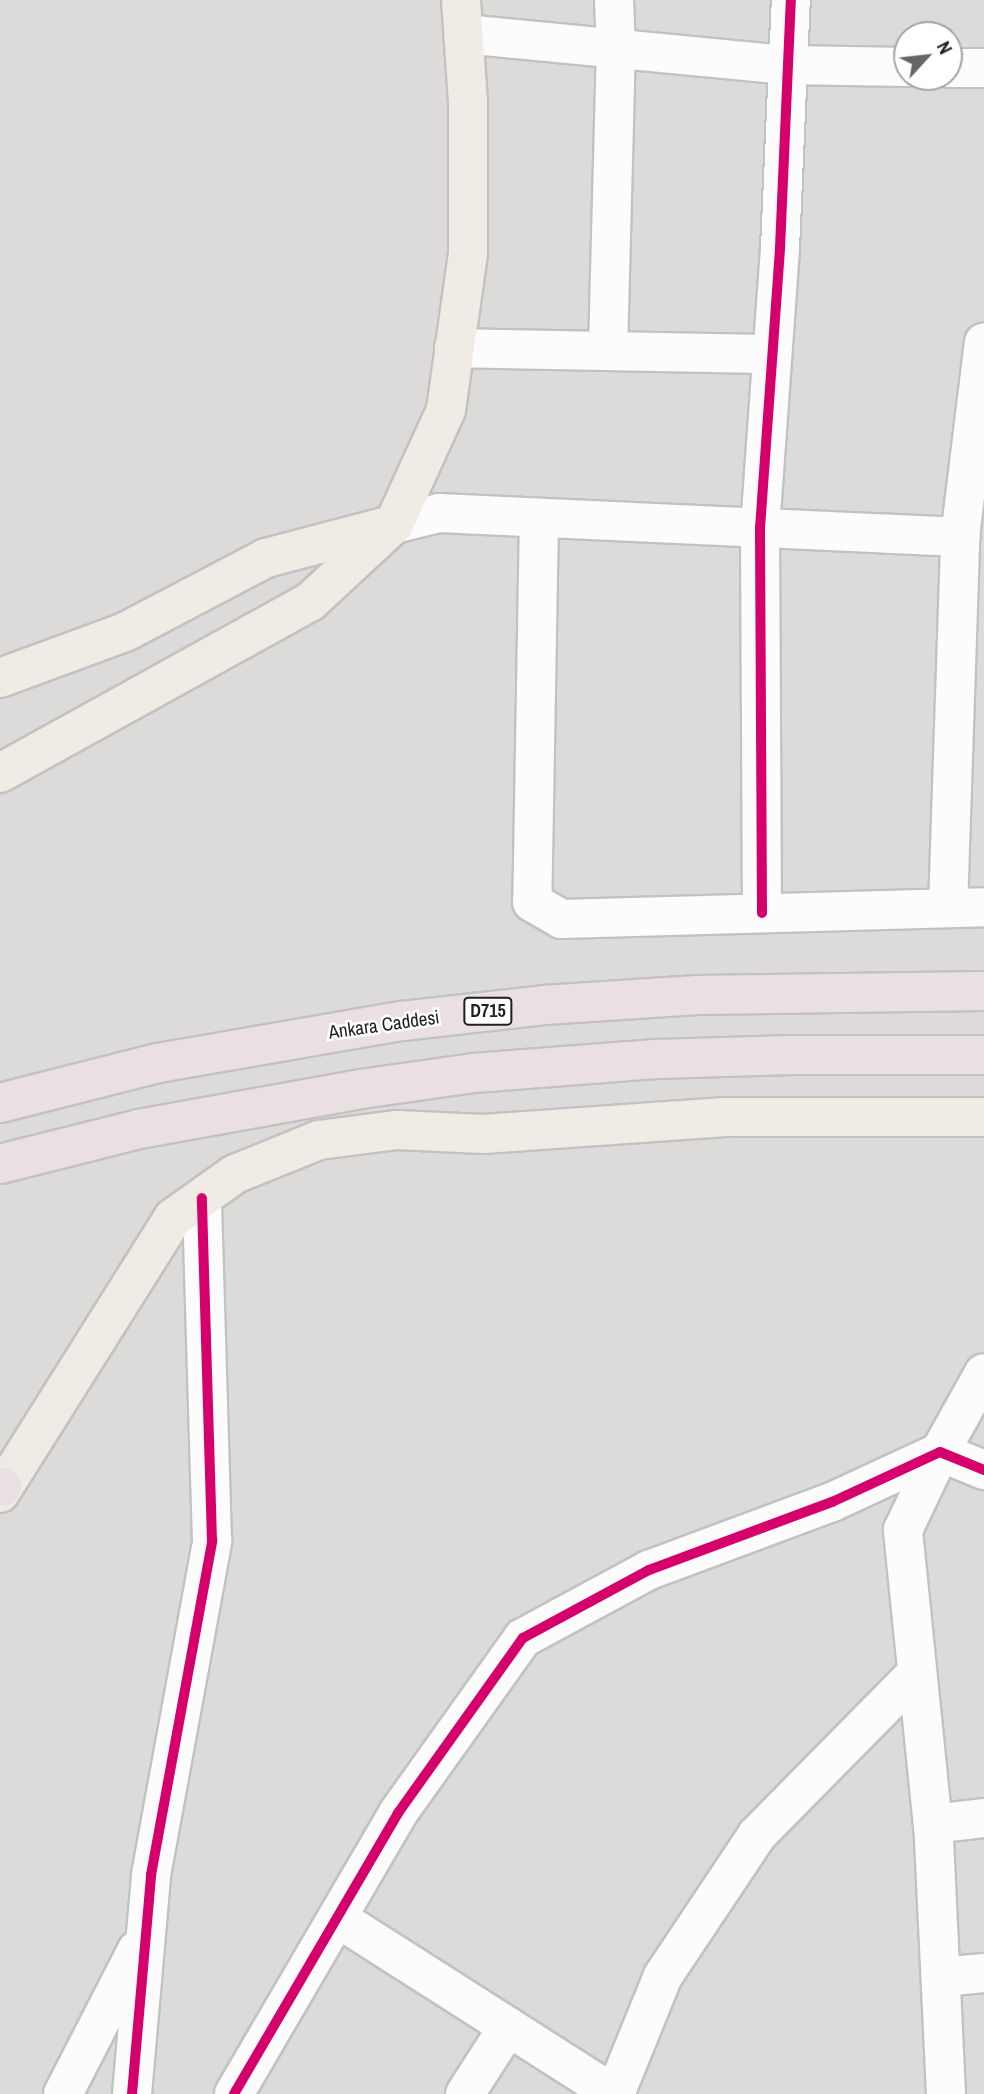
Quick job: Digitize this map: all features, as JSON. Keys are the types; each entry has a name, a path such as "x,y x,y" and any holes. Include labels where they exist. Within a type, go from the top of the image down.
{"highway":[{"name":"Ankara Caddesi","path":"0,1103 158,1063 402,1021 544,1005 698,995 984,991"},
{"path":"0,1164 139,1129 361,1089 474,1073 671,1059 791,1055 984,1055"}],"main road":[{"path":"0,773 310,601 394,524 446,410 468,253 468,102 463,17"},
{"path":"0,678 125,632 266,558 394,524"},
{"path":"0,1486 173,1218 236,1174 319,1140 397,1130 483,1134 724,1117 984,1117"}],"street":[{"path":"608,352 616,48 614,0"},
{"path":"762,913 760,528 791,0"},
{"path":"463,17 616,48 788,65 893,67"},
{"path":"963,68 984,68"},
{"path":"539,518 532,902 561,919 966,908 960,537 979,419 984,342"},
{"path":"454,348 772,354"},
{"path":"394,524 439,513 960,537"},
{"path":"132,2094 152,1875 212,1541 202,1198"},
{"path":"946,2094 933,1824 903,1530 940,1452 984,1373"},
{"path":"234,2094 339,1919 398,1813 523,1638 649,1570 832,1502 940,1452 984,1470"},
{"path":"339,1919 615,2094 663,1976 757,1835 917,1673"},
{"path":"933,1824 984,1818"},
{"path":"63,2094 146,1933"},
{"path":"941,1977 984,1973"},
{"path":"465,2094 508,2027"}],"shaded area":[{"path":"0,0 984,0 984,2094 0,2094"}],"cycle path":[{"path":"762,913 760,528 780,248 791,0"},
{"path":"132,2094 151,1875 212,1541 202,1198"},
{"path":"234,2094 398,1813 523,1638 649,1570 832,1502 940,1452 984,1470"}]}
